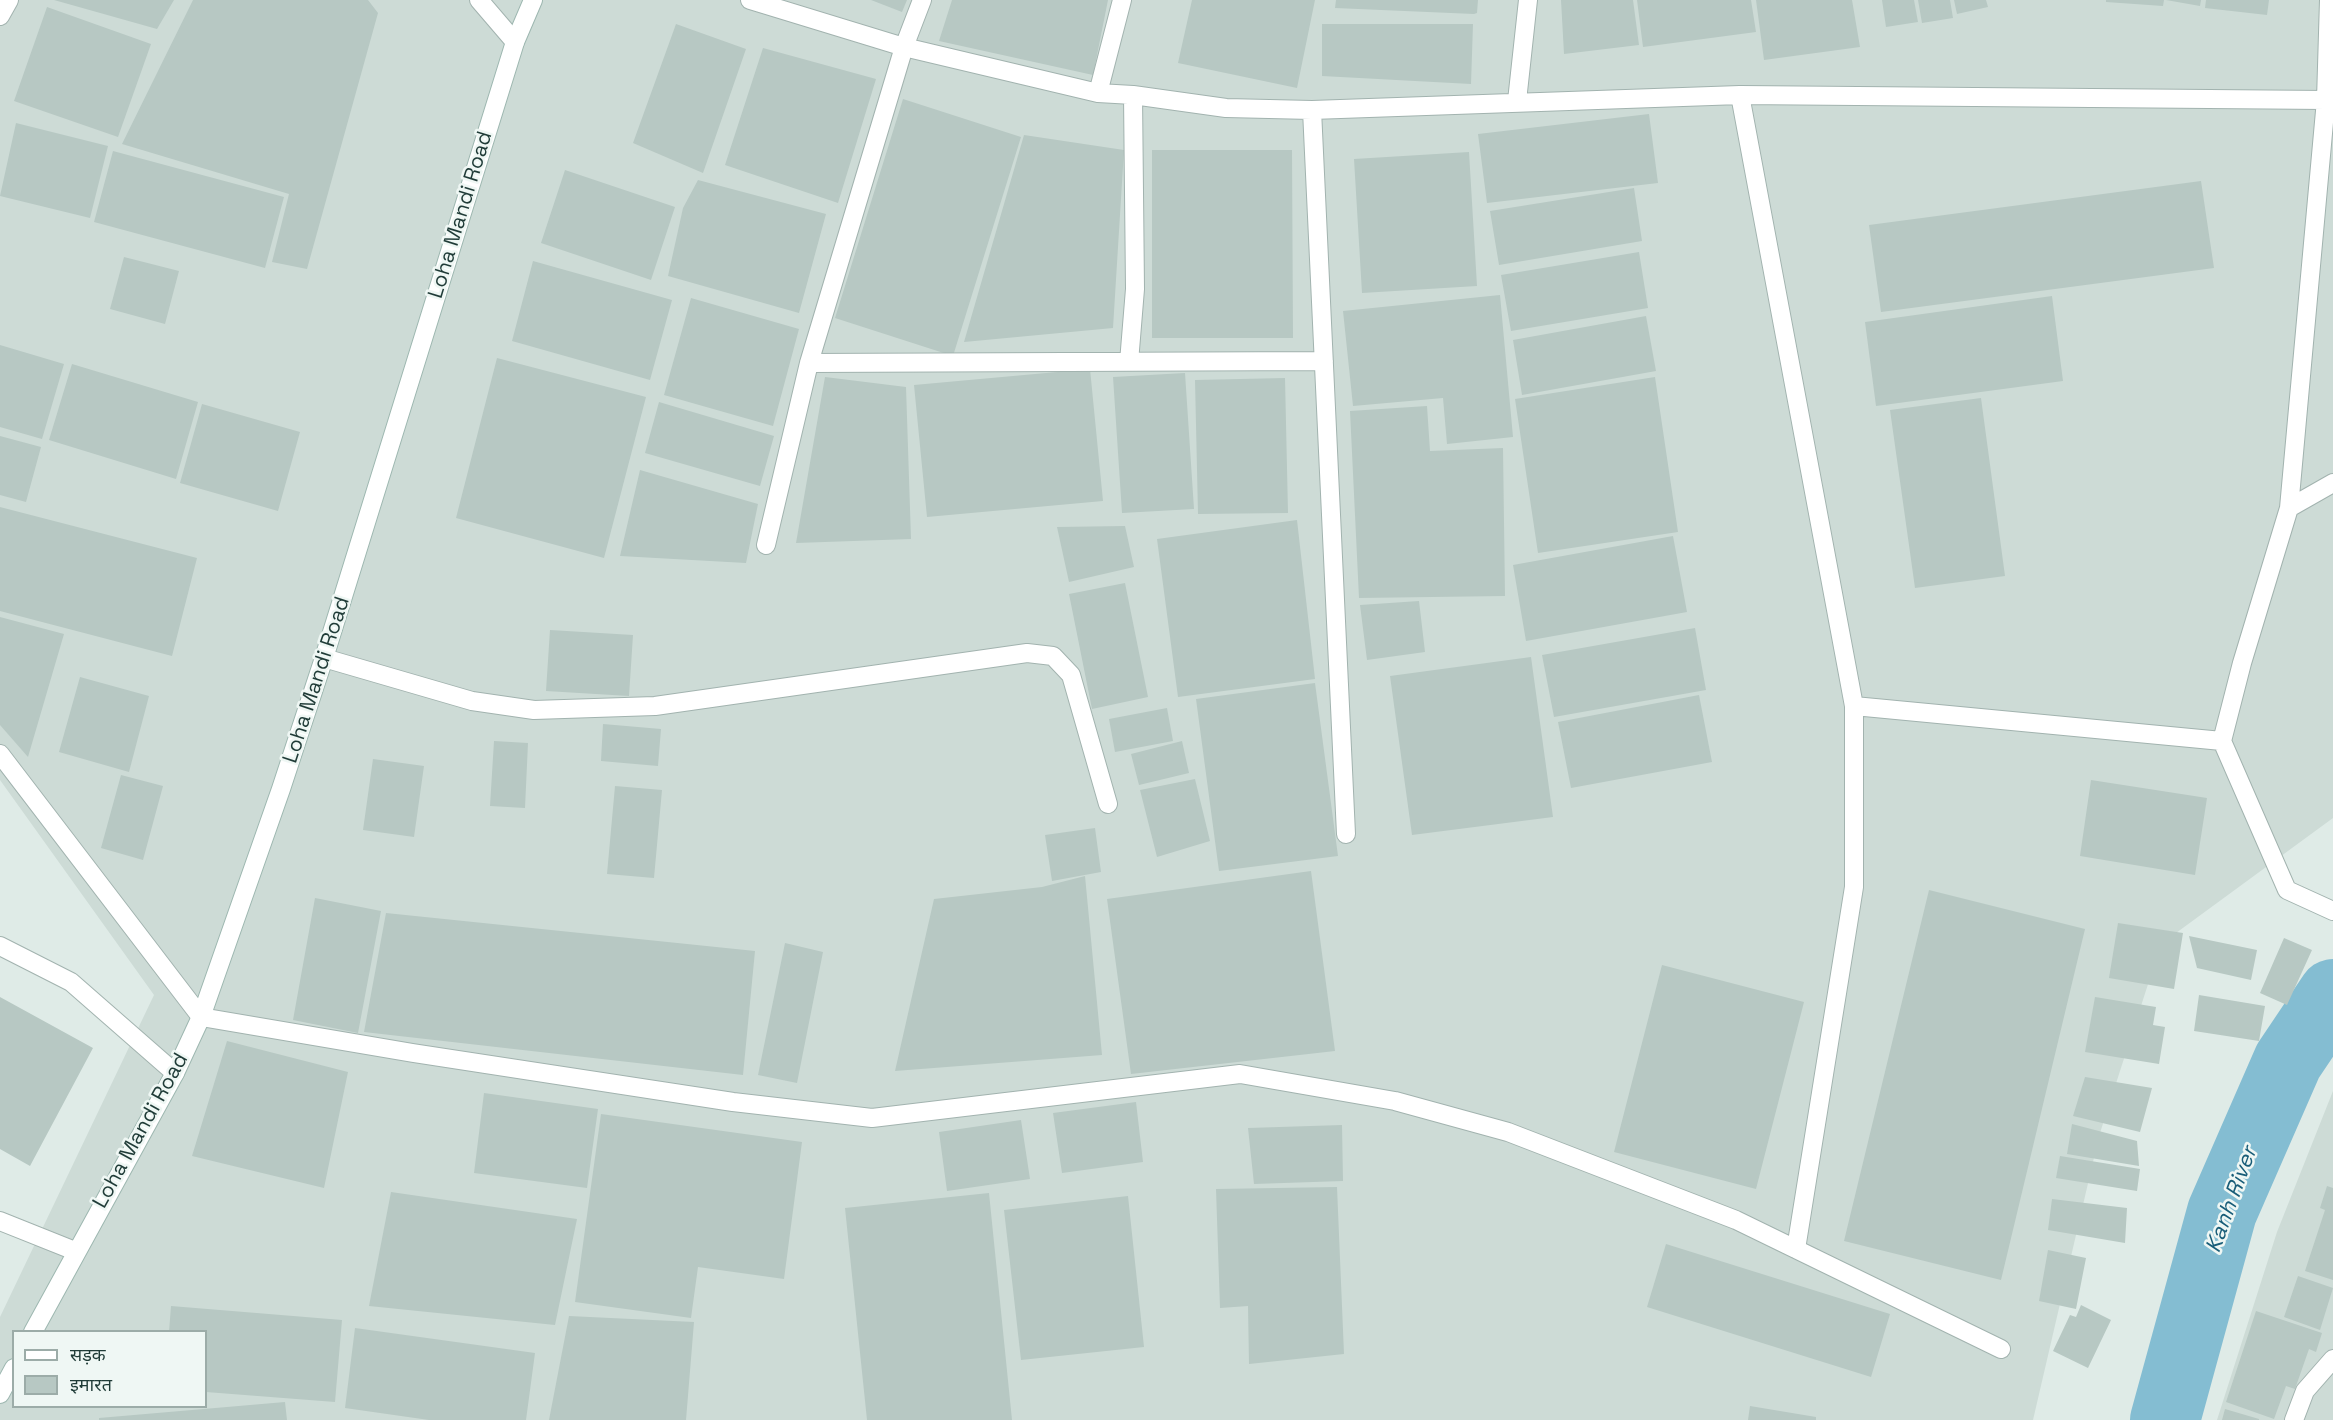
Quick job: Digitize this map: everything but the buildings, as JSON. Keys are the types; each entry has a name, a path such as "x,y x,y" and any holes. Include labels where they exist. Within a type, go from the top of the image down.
{"street":[{"path":"0,16 9,0"},
{"path":"479,0 515,42"},
{"name":"Loha Mandi Road","path":"34,1330 75,1251 175,1072 201,1017 324,658 515,42 533,0"},
{"path":"750,0 904,47 1098,93 1133,95 1226,108 1312,110 1740,95 2326,100"},
{"path":"766,545 809,363 904,47 922,0"},
{"path":"1098,93 1122,0"},
{"path":"1517,102 1528,0"},
{"path":"2329,0 2326,100 2289,508 2242,663 2222,741 2287,890 2333,911"},
{"path":"1129,362 1135,289 1133,95"},
{"path":"1740,95 1854,706 1854,886 1796,1249"},
{"path":"1312,110 1346,834"},
{"path":"809,363 1324,361"},
{"path":"2289,508 2333,483"},
{"path":"324,658 472,701 534,710 655,706 1027,653 1053,657 1071,675 1108,804"},
{"path":"1854,706 2222,741"},
{"path":"0,753 201,1017 413,1053 721,1100 872,1118 1240,1074 1395,1101 1508,1132 1736,1220 2001,1348"},
{"path":"0,946 71,982 175,1072"},
{"path":"0,1221 75,1251"},
{"path":"2294,1420 2305,1391 2333,1359"},
{"path":"0,1394 12,1372"}],"shaded area":[{"path":"0,0 2333,0 2333,818 2161,944 2099,1136 2033,1420 0,1420 0,1317 154,995 0,780"},
{"path":"2333,1091 2333,1420 2217,1420 2277,1232"}],"waterway":[{"name":"Kanh River","path":"2165,1420 2222,1212 2288,1061 2333,994"}]}
